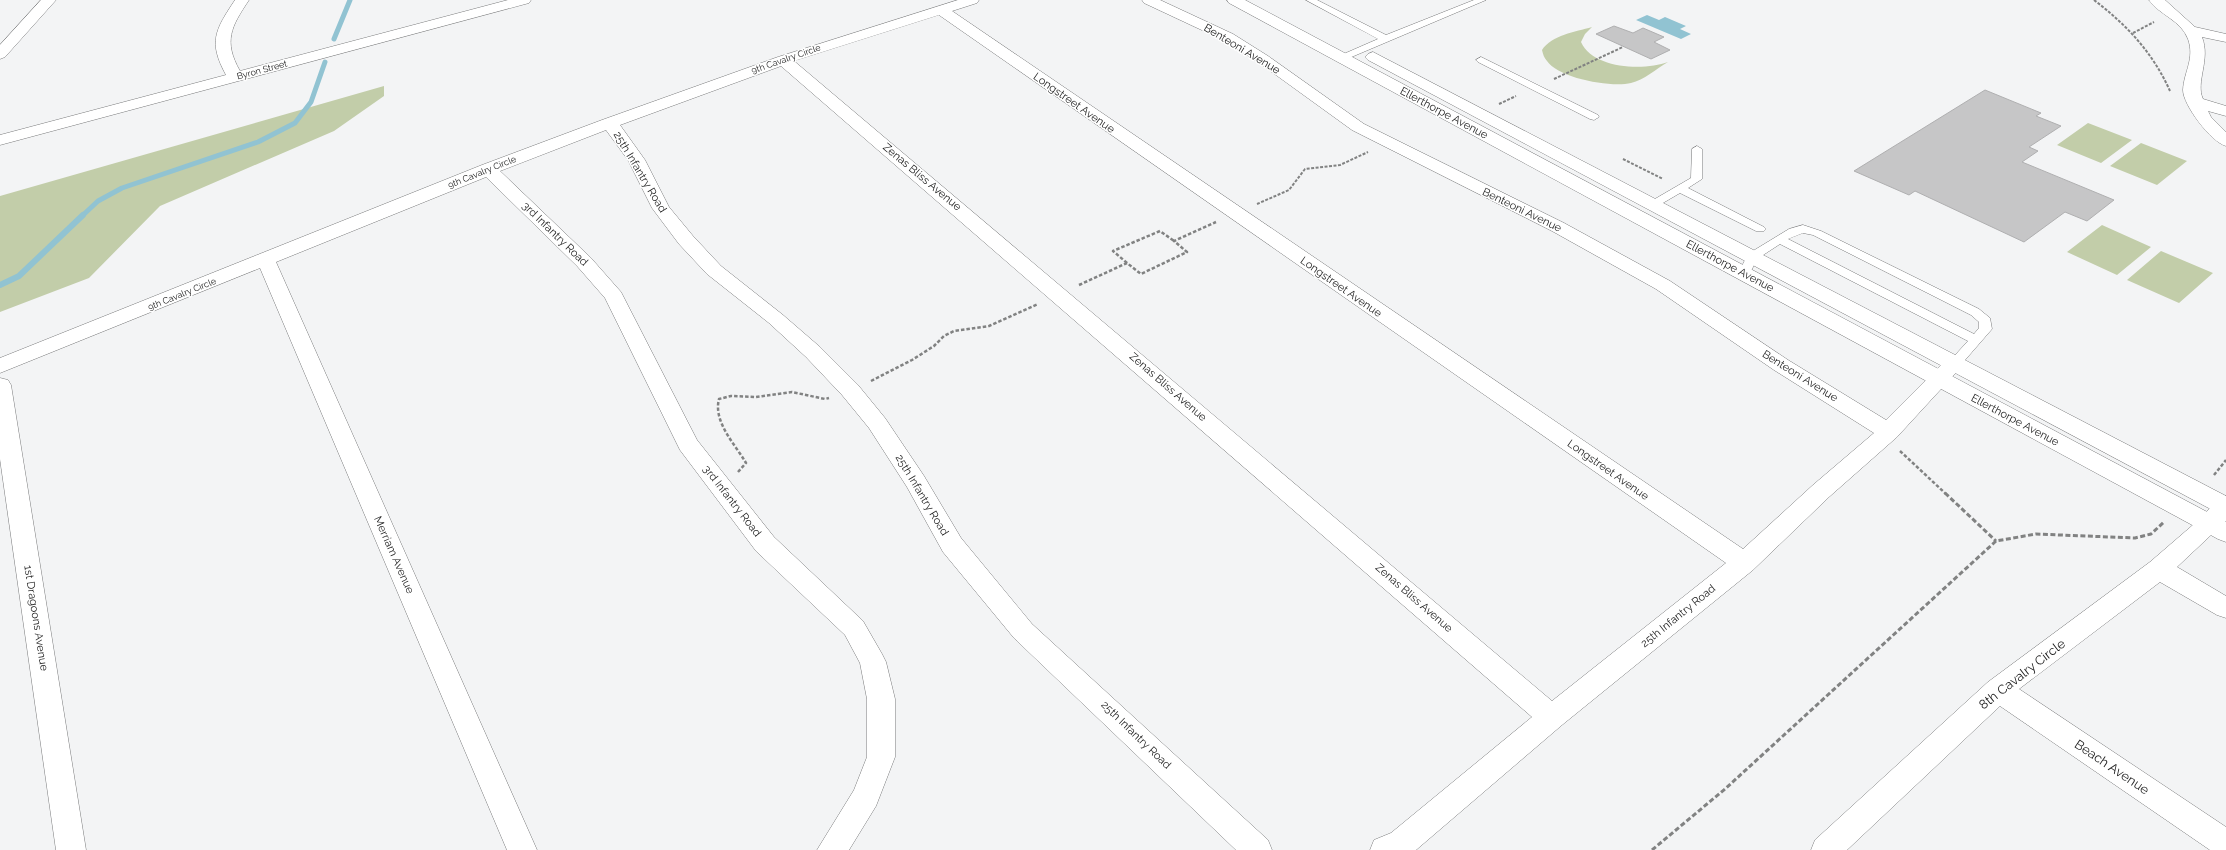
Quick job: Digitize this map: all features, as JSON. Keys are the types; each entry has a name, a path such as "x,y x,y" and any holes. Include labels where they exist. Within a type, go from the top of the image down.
{"street":[{"path":"0,54 49,0"},
{"path":"235,77 220,40 222,31 242,0"},
{"name":"Byron Street","path":"0,140 524,0"},
{"name":"9th Cavalry Circle","path":"0,366 266,260 488,169 608,123 783,60 939,9 972,0"},
{"name":"Benteoni Avenue","path":"1149,0 1228,37 1263,59 1358,127 1387,143 1558,227 1662,285 1893,440"},
{"name":"Ellerthorpe Avenue","path":"1234,0 1342,58 1748,265 1947,372 2222,515"},
{"name":"Ellerthorpe Avenue","path":"1264,0 1652,205 1748,265"},
{"path":"2156,0 2196,36 2199,53 2197,73 2191,91 2204,119 2226,141"},
{"name":"Longstreet Avenue","path":"939,9 1744,564"},
{"path":"2191,30 2226,38"},
{"name":"Zenas Bliss Avenue","path":"783,60 1060,294 1552,717"},
{"path":"2195,102 2226,111"},
{"name":"25th Infantry Road","path":"608,123 636,160 661,208 690,245 714,270 776,319 814,352 850,390 877,423 952,545 1023,631 1257,850"},
{"name":"3rd Infantry Road","path":"488,169 584,262 614,296 688,444 717,484 765,544 854,628 873,662 881,699 881,757 866,797 832,850"},
{"name":"Merriam Avenue","path":"266,260 522,850"},
{"name":"25th Infantry Road","path":"1385,850 1402,843 1552,717 1744,564 1893,440 1947,372"},
{"name":"1st Dragoons Avenue","path":"0,385 71,850"},
{"name":"8th Cavalry Circle","path":"1829,849 1998,690 2159,569 2222,515"},
{"path":"2159,569 2226,608"},
{"name":"Beach Avenue","path":"1998,690 2226,844"}],"lane":[{"path":"1310,0 1386,39"},
{"path":"1342,58 1482,0"},
{"path":"1481,60 1594,116"},
{"path":"1652,205 1696,179 1697,149"},
{"path":"1681,189 1760,229"},
{"path":"1748,265 1779,239 1793,231 1803,228 1817,233 1975,312 1985,322 1986,329 1947,372"},
{"path":"1779,239 1976,340"}],"path":[{"path":"2094,0 2117,17 2149,52 2172,96"},
{"path":"2133,33 2155,22"},
{"path":"1496,105 1623,47"},
{"path":"1174,241 1289,190 1300,172 1305,169 1340,165 1387,143"},
{"path":"1623,158 1681,189"},
{"path":"1160,231 1187,252 1141,274 1127,263 1113,252 1160,231"},
{"path":"717,484 733,476 743,468 746,463 717,416 716,404 719,399 731,396 756,397 792,392 825,399 850,390 912,360 934,346 944,336 954,331 989,326 1127,263"},
{"path":"1893,440 1996,541"},
{"path":"1652,850 1725,789 1996,541 2036,534 2074,534 2135,538 2151,534 2166,521 2170,520"}],"green space":[{"path":"1592,27 1585,34 1581,42 1587,51 1596,58 1607,63 1633,67 1658,65 1668,62 1636,82 1611,84 1573,77 1553,67 1545,59 1542,50 1546,45 1558,37"},
{"path":"384,86 384,96 334,131 160,206 89,278 0,312 0,196"},
{"path":"2088,123 2132,140 2101,163 2057,145"},
{"path":"2141,143 2187,161 2157,185 2110,166"},
{"path":"2102,225 2151,247 2117,275 2067,252"},
{"path":"2161,251 2213,273 2179,303 2127,280"}],"water":[{"path":"1647,15 1659,20 1665,17 1686,26 1680,29 1691,34 1681,39 1636,20"}],"building":[{"path":"1614,26 1633,33 1643,28 1664,37 1654,42 1670,50 1651,59 1596,34"},
{"path":"1985,90 2041,113 2036,116 2061,126 2029,147 2038,151 2022,162 2114,200 2087,221 2065,212 2024,242 1915,191 1909,195 1854,171"}],"waterway":[{"path":"334,39 350,0"},
{"path":"82,216 98,201 122,188 258,142 295,123 311,102 325,62"},
{"path":"0,285 19,276 83,215"}]}
